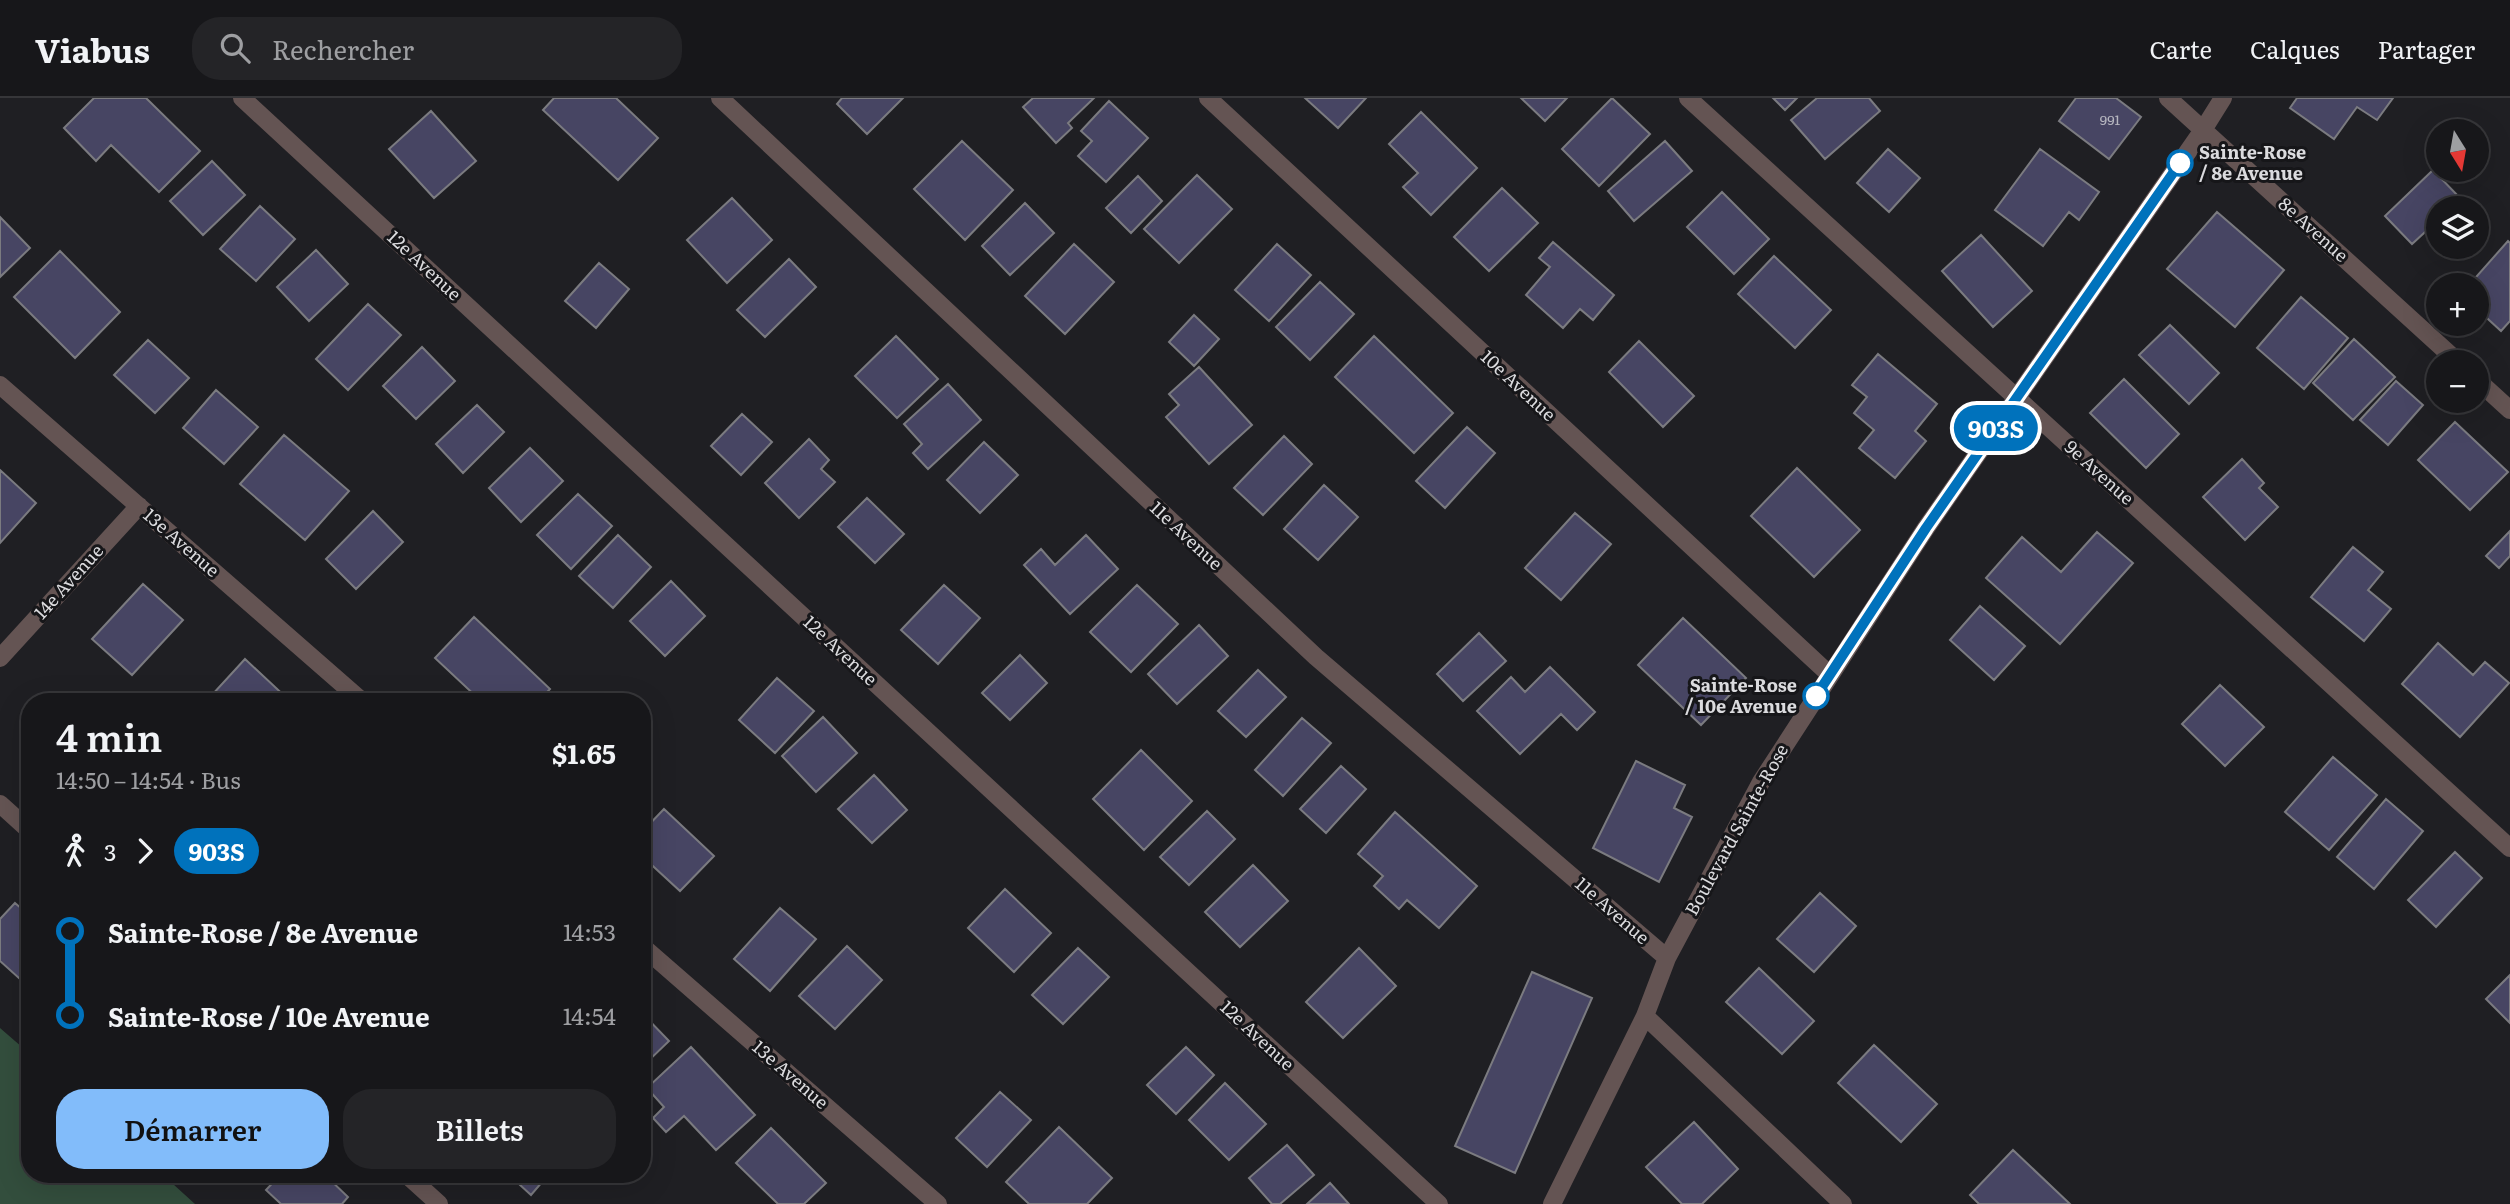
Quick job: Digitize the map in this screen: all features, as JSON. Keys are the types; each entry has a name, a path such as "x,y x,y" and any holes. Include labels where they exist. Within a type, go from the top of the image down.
{"street":[{"name":"12e Avenue","path":"242,98 1438,1204"},
{"name":"11e Avenue","path":"720,98 1316,657 1667,958"},
{"name":"10e Avenue","path":"1208,98 1829,674"},
{"name":"9e Avenue","path":"1688,98 2510,848"},
{"name":"8e Avenue","path":"2168,98 2445,350"},
{"name":"Boulevard Sainte-Rose","path":"1552,1204 1645,1016 1667,958 1761,782 1926,528 2223,98"},
{"name":"13e Avenue","path":"0,385 353,693"},
{"path":"2489,391 2510,410"},
{"name":"14e Avenue","path":"0,659 139,506"},
{"path":"0,804 21,823"},
{"name":"13e Avenue","path":"651,954 938,1204"},
{"path":"1645,1016 1843,1204"},
{"path":"416,1183 439,1204"}],"green space":[{"path":"0,1028 21,1046 21,1183 172,1183 195,1204 0,1204"}],"building":[{"path":"94,98 146,98 200,151 159,192 111,145 96,161 64,128"},
{"path":"554,98 616,98 658,138 618,180 543,110"},
{"path":"842,98 903,98 867,134 837,104"},
{"path":"1033,98 1094,98 1068,123 1072,128 1056,143 1023,107"},
{"path":"1305,98 1366,98 1338,128"},
{"path":"1521,98 1567,98 1545,121"},
{"path":"1612,98 1650,134 1599,186 1562,149"},
{"path":"1773,98 1797,98 1785,110"},
{"path":"1817,98 1869,98 1880,111 1825,159 1791,120"},
{"path":"2076,98 2116,98 2141,117 2109,159 2059,121"},
{"path":"2297,98 2393,98 2377,120 2357,107 2334,139 2290,108"},
{"path":"1109,101 1148,138 1106,182 1078,156 1092,141 1081,131"},
{"path":"431,111 476,161 434,198 389,149"},
{"path":"1421,112 1477,168 1431,215 1403,187 1418,173 1389,144"},
{"path":"962,141 1013,190 965,240 914,189"},
{"path":"1665,141 1692,171 1634,221 1608,191"},
{"path":"1888,149 1920,178 1889,212 1857,183"},
{"path":"2040,149 2099,192 2079,220 2069,212 2043,246 1995,210"},
{"path":"212,161 245,195 203,235 170,201"},
{"path":"1197,175 1232,209 1179,263 1144,229"},
{"path":"1138,176 1162,201 1131,233 1106,208"},
{"path":"2426,177 2426,182 2445,182 2458,196 2426,196 2426,231 2412,244 2385,216"},
{"path":"1502,188 1538,223 1489,271 1454,237"},
{"path":"1722,192 1769,239 1734,274 1687,227"},
{"path":"732,198 772,240 727,283 687,240"},
{"path":"1025,203 1054,233 1010,275 982,246"},
{"path":"260,206 295,239 256,281 220,249"},
{"path":"2217,212 2284,270 2235,327 2167,269"},
{"path":"0,217 30,248 0,277"},
{"path":"1981,235 2032,291 1993,327 1942,271"},
{"path":"2508,241 2510,321 2501,331 2489,320 2489,273 2480,273"},
{"path":"1553,242 1614,295 1593,320 1580,309 1563,328 1526,295 1550,267 1539,258"},
{"path":"1074,244 1114,282 1065,334 1025,296"},
{"path":"1277,244 1311,275 1269,321 1235,290"},
{"path":"316,250 348,284 309,321 277,287"},
{"path":"60,251 120,312 75,358 14,297"},
{"path":"1774,256 1831,310 1795,348 1738,294"},
{"path":"789,259 816,287 765,337 737,310"},
{"path":"599,263 629,289 596,328 565,301"},
{"path":"1320,282 1354,314 1310,360 1276,327"},
{"path":"2301,297 2348,338 2304,389 2257,348"},
{"path":"368,304 401,335 348,390 316,359"},
{"path":"1194,315 1219,339 1194,366 1169,342"},
{"path":"2170,325 2219,373 2189,404 2139,355"},
{"path":"896,336 938,379 897,418 855,376"},
{"path":"1374,336 1453,413 1414,453 1335,377"},
{"path":"2354,339 2395,377 2353,420 2313,383"},
{"path":"148,340 189,378 155,413 114,375"},
{"path":"1639,341 1694,396 1663,427 1609,372"},
{"path":"422,347 455,381 416,419 383,386"},
{"path":"1878,354 1937,404 1915,431 1926,441 1895,478 1859,448 1874,430 1854,413 1867,397 1852,385"},
{"path":"1199,367 1252,425 1209,464 1166,417 1179,405 1169,394"},
{"path":"2124,379 2179,434 2146,468 2090,413"},
{"path":"2396,381 2423,405 2388,445 2360,420"},
{"path":"948,384 981,420 928,469 913,453 922,444 904,424"},
{"path":"216,390 258,427 224,464 183,428"},
{"path":"477,405 504,432 463,473 436,444"},
{"path":"742,414 772,442 741,475 711,446"},
{"path":"2455,422 2508,472 2470,510 2418,460"},
{"path":"1467,427 1495,453 1445,508 1416,481"},
{"path":"284,435 349,491 305,540 240,484"},
{"path":"1284,436 1312,464 1263,515 1234,488"},
{"path":"809,439 829,460 821,469 835,482 799,518 765,483"},
{"path":"984,442 1018,475 980,513 947,480"},
{"path":"530,448 563,481 521,522 489,488"},
{"path":"2242,459 2264,483 2259,488 2278,507 2245,540 2203,497"},
{"path":"1797,468 1860,530 1814,577 1751,516"},
{"path":"0,470 36,503 0,543"},
{"path":"1324,485 1358,517 1318,560 1284,529"},
{"path":"578,494 612,526 571,569 537,535"},
{"path":"867,498 904,534 875,563 838,527"},
{"path":"373,511 403,542 356,589 326,559"},
{"path":"1575,513 1611,544 1561,600 1525,568"},
{"path":"2510,531 2510,556 2499,568 2486,556"},
{"path":"2097,532 2133,563 2060,644 1986,578 2022,537 2061,572"},
{"path":"618,535 651,567 613,608 579,576"},
{"path":"1086,535 1118,569 1070,614 1024,565 1041,549 1055,565"},
{"path":"2353,547 2383,572 2368,590 2391,609 2364,641 2311,597"},
{"path":"671,581 705,616 665,656 630,621"},
{"path":"143,584 183,620 132,675 92,639"},
{"path":"944,585 980,618 938,664 901,630"},
{"path":"1137,585 1178,624 1131,672 1090,632"},
{"path":"1980,606 2025,646 1994,680 1950,640"},
{"path":"474,617 550,689 546,693 472,693 435,658"},
{"path":"1683,618 1746,678 1701,725 1638,665"},
{"path":"1199,625 1228,656 1177,704 1148,674"},
{"path":"1479,633 1506,661 1463,701 1437,674"},
{"path":"2438,643 2473,675 2485,662 2509,683 2460,737 2402,684"},
{"path":"1020,655 1047,683 1010,720 982,693"},
{"path":"245,659 281,693 214,693"},
{"path":"1550,667 1595,712 1577,730 1561,714 1520,754 1477,711 1511,677 1525,692"},
{"path":"1258,670 1286,697 1246,737 1218,711"},
{"path":"777,678 814,711 775,753 739,720"},
{"path":"2220,685 2264,727 2225,766 2182,724"},
{"path":"823,717 857,753 816,792 782,756"},
{"path":"1302,718 1331,743 1283,796 1255,770"},
{"path":"1141,750 1192,801 1144,850 1093,799"},
{"path":"2333,757 2377,795 2329,850 2285,812"},
{"path":"1636,761 1685,785 1674,808 1692,817 1659,882 1593,848"},
{"path":"1341,766 1366,789 1326,833 1300,809"},
{"path":"874,775 907,810 872,843 838,809"},
{"path":"2386,799 2423,831 2374,889 2337,857"},
{"path":"664,809 714,856 680,891 651,864 651,823"},
{"path":"1207,811 1235,839 1189,885 1160,857"},
{"path":"1395,812 1477,886 1439,928 1407,900 1399,909 1374,886 1383,876 1358,854"},
{"path":"2455,852 2482,878 2436,927 2408,900"},
{"path":"1253,865 1288,901 1240,947 1205,912"},
{"path":"1005,889 1051,933 1014,972 968,928"},
{"path":"1820,893 1856,926 1814,972 1777,939"},
{"path":"15,903 21,908 21,980 0,961 0,919"},
{"path":"780,908 816,939 770,991 734,959"},
{"path":"847,946 882,980 835,1029 799,996"},
{"path":"1078,948 1109,977 1063,1024 1032,995"},
{"path":"1359,948 1396,986 1343,1038 1306,1002"},
{"path":"1759,968 1814,1021 1782,1054 1726,1002"},
{"path":"1532,972 1592,998 1515,1173 1455,1146"},
{"path":"2510,975 2510,1023 2486,999"},
{"path":"651,1022 669,1041 651,1058"},
{"path":"1874,1045 1937,1104 1901,1142 1838,1083"},
{"path":"691,1047 755,1115 716,1150 684,1116 666,1132 653,1118 664,1107 651,1092 651,1084"},
{"path":"1186,1047 1214,1075 1176,1114 1147,1085"},
{"path":"1225,1083 1266,1124 1229,1160 1189,1120"},
{"path":"1000,1092 1031,1120 987,1167 956,1138"},
{"path":"1694,1122 1738,1169 1702,1204 1682,1204 1646,1167"},
{"path":"1059,1127 1112,1178 1087,1204 1029,1204 1006,1182"},
{"path":"771,1128 826,1183 804,1204 778,1204 736,1163"},
{"path":"1287,1145 1314,1175 1280,1204 1272,1204 1249,1178"},
{"path":"2013,1150 2070,1204 1979,1204 1970,1195"},
{"path":"273,1183 333,1183 348,1197 342,1204 281,1204 266,1190"},
{"path":"518,1183 541,1183 531,1195"},
{"path":"1330,1183 1349,1204 1307,1204"}],"bus line":[{"name":"903S","path":"1816,696 1926,528 2180,163"}],"place":[{"name":"Sainte-Rose / 8e Avenue","path":"2180,163"},
{"name":"Sainte-Rose / 10e Avenue","path":"1816,696"}]}
